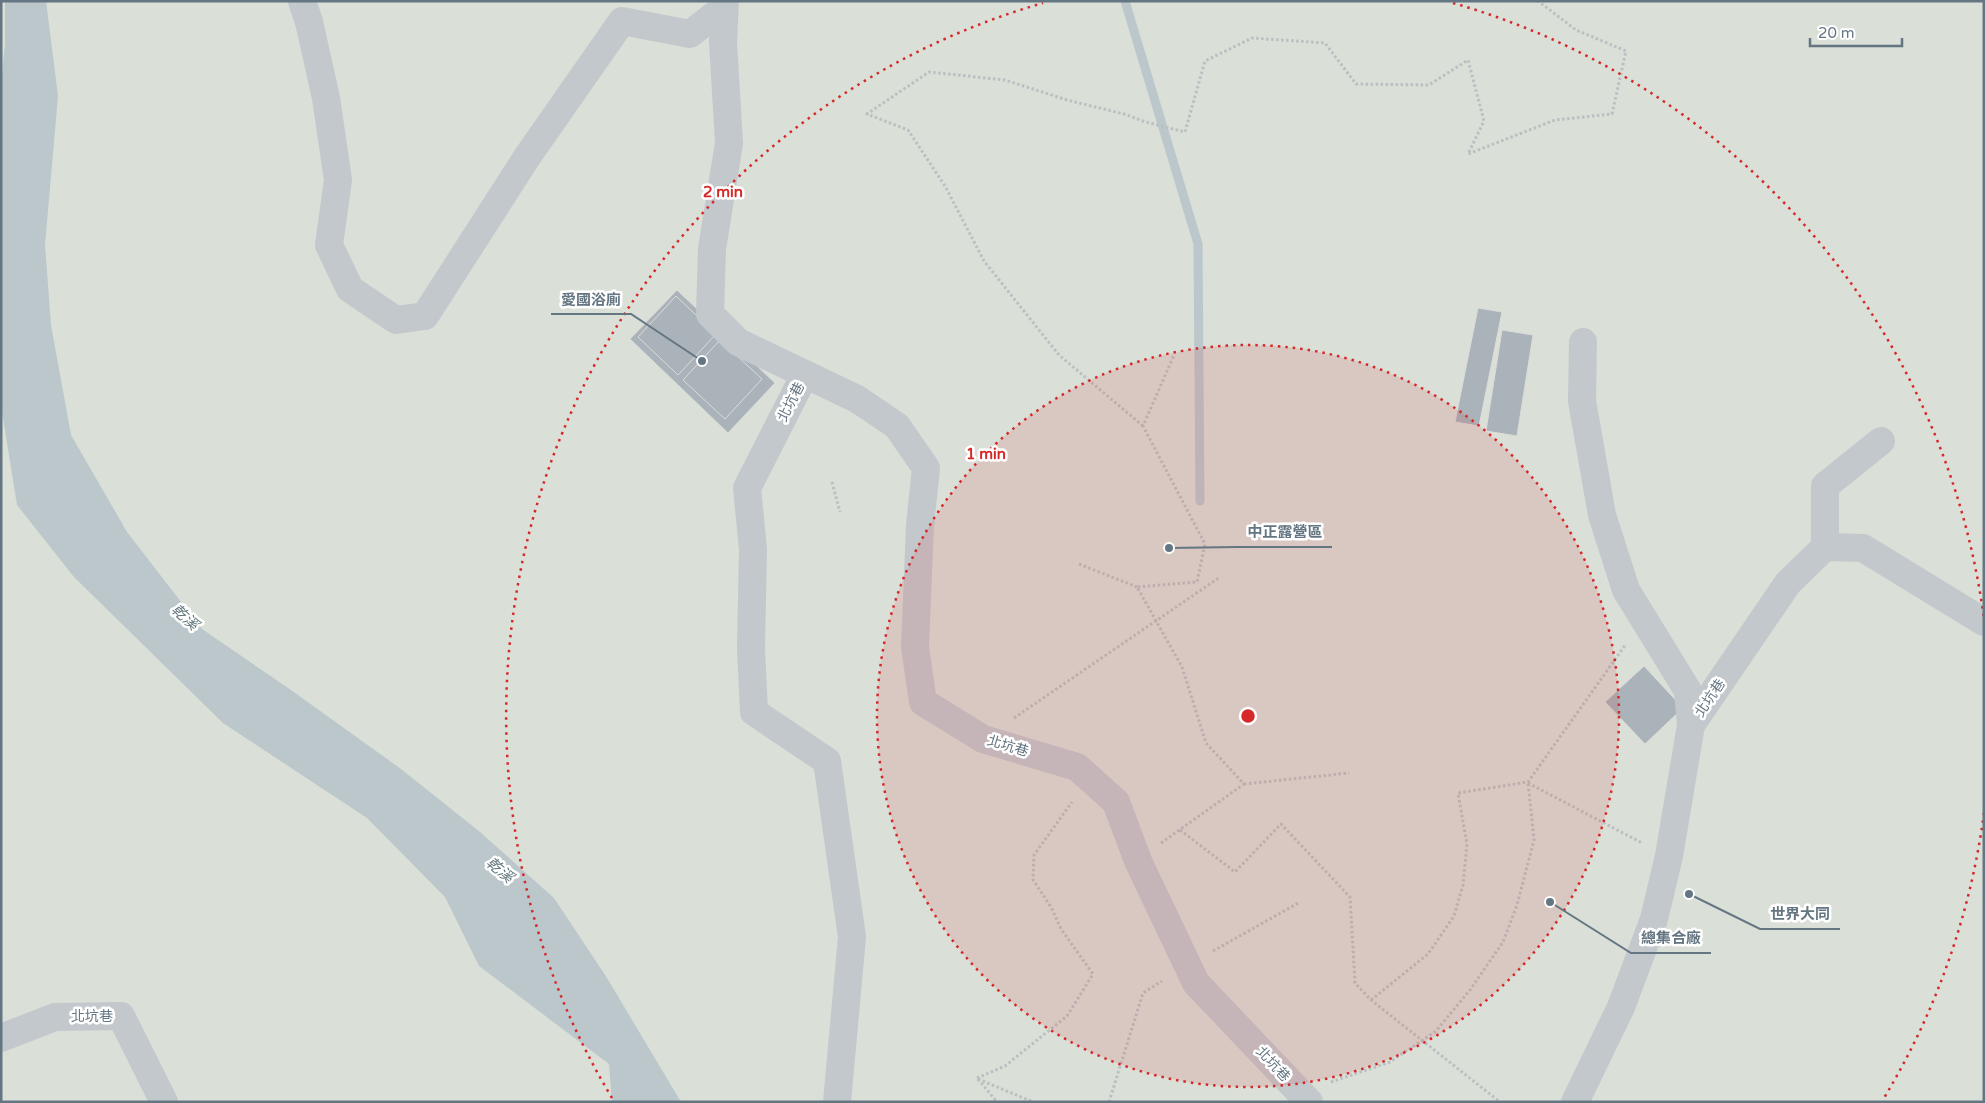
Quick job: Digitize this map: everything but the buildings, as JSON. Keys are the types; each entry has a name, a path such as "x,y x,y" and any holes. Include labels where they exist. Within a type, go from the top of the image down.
{"street":[{"path":"302,1 309,22 326,98 338,180 329,245 350,289 396,320 425,316 527,157 622,21 690,34 724,4"},
{"name":"北坑巷","path":"724,4 723,42 729,143 712,249 710,314 738,342 856,399 896,426 926,468 920,525 916,646 923,702 983,739 1077,767 1116,802 1138,860 1196,983 1302,1098"},
{"path":"1583,342 1582,401 1602,515 1626,590 1688,691 1692,725"},
{"name":"北坑巷","path":"805,374 747,488 753,549 750,648 754,712 826,761 852,937 837,1102"},
{"path":"1881,441 1825,486 1825,547 1863,548 1984,622"},
{"name":"北坑巷","path":"1575,1102 1621,1007 1654,919 1669,856 1692,725 1788,583 1825,547"},
{"name":"北坑巷","path":"1,1038 55,1017 120,1016 164,1102"}],"path":[{"path":"1079,564 1137,587 1197,582 1205,544 1142,426 1059,355 984,262 945,186 908,130 868,114 929,72 1005,80 1067,100 1185,132 1205,61 1252,38 1325,43 1356,84 1429,85 1468,60 1484,121 1468,154 1555,120 1612,114 1626,51 1576,30 1538,1"},
{"path":"1142,426 1174,355"},
{"path":"832,482 840,512"},
{"path":"983,739 1220,577"},
{"path":"1137,587 1182,667 1206,743 1244,784"},
{"path":"1302,1098 1390,1062 1436,1030 1470,990 1502,942 1517,905 1534,840 1528,782 1643,619"},
{"path":"1138,860 1244,784 1349,773"},
{"path":"977,1078 1005,1066 1067,1016 1093,974 1060,929 1051,906 1033,880 1034,855 1062,818 1088,776"},
{"path":"1371,1000 1428,954 1454,916 1463,885 1467,844 1458,793 1528,782 1644,844"},
{"path":"1180,830 1235,872 1282,824 1350,897 1355,983 1371,1000 1500,1102"},
{"path":"1109,1102 1143,993 1188,965 1300,902"},
{"path":"977,1078 997,1102"},
{"path":"977,1078 1033,1102"}],"shaded area":[{"path":"1,1 1984,1 1984,1102 1,1102"}],"water":[{"name":"乾溪","path":"5,1 46,1 58,96 45,245 51,325 71,435 127,532 202,629 401,769 480,832 554,898 607,978 681,1102 612,1102 609,1064 479,966 445,897 367,818 223,723 74,577 17,505 1,405 1,84 5,45"}],"waterway":[{"path":"1125,1 1198,244 1200,501"}],"place":[{"name":"愛國浴廁","path":"702,361"},
{"name":"中正露營區","path":"1169,548"},
{"name":"世界大同","path":"1689,894"},
{"name":"總集合廠","path":"1550,902"}]}
